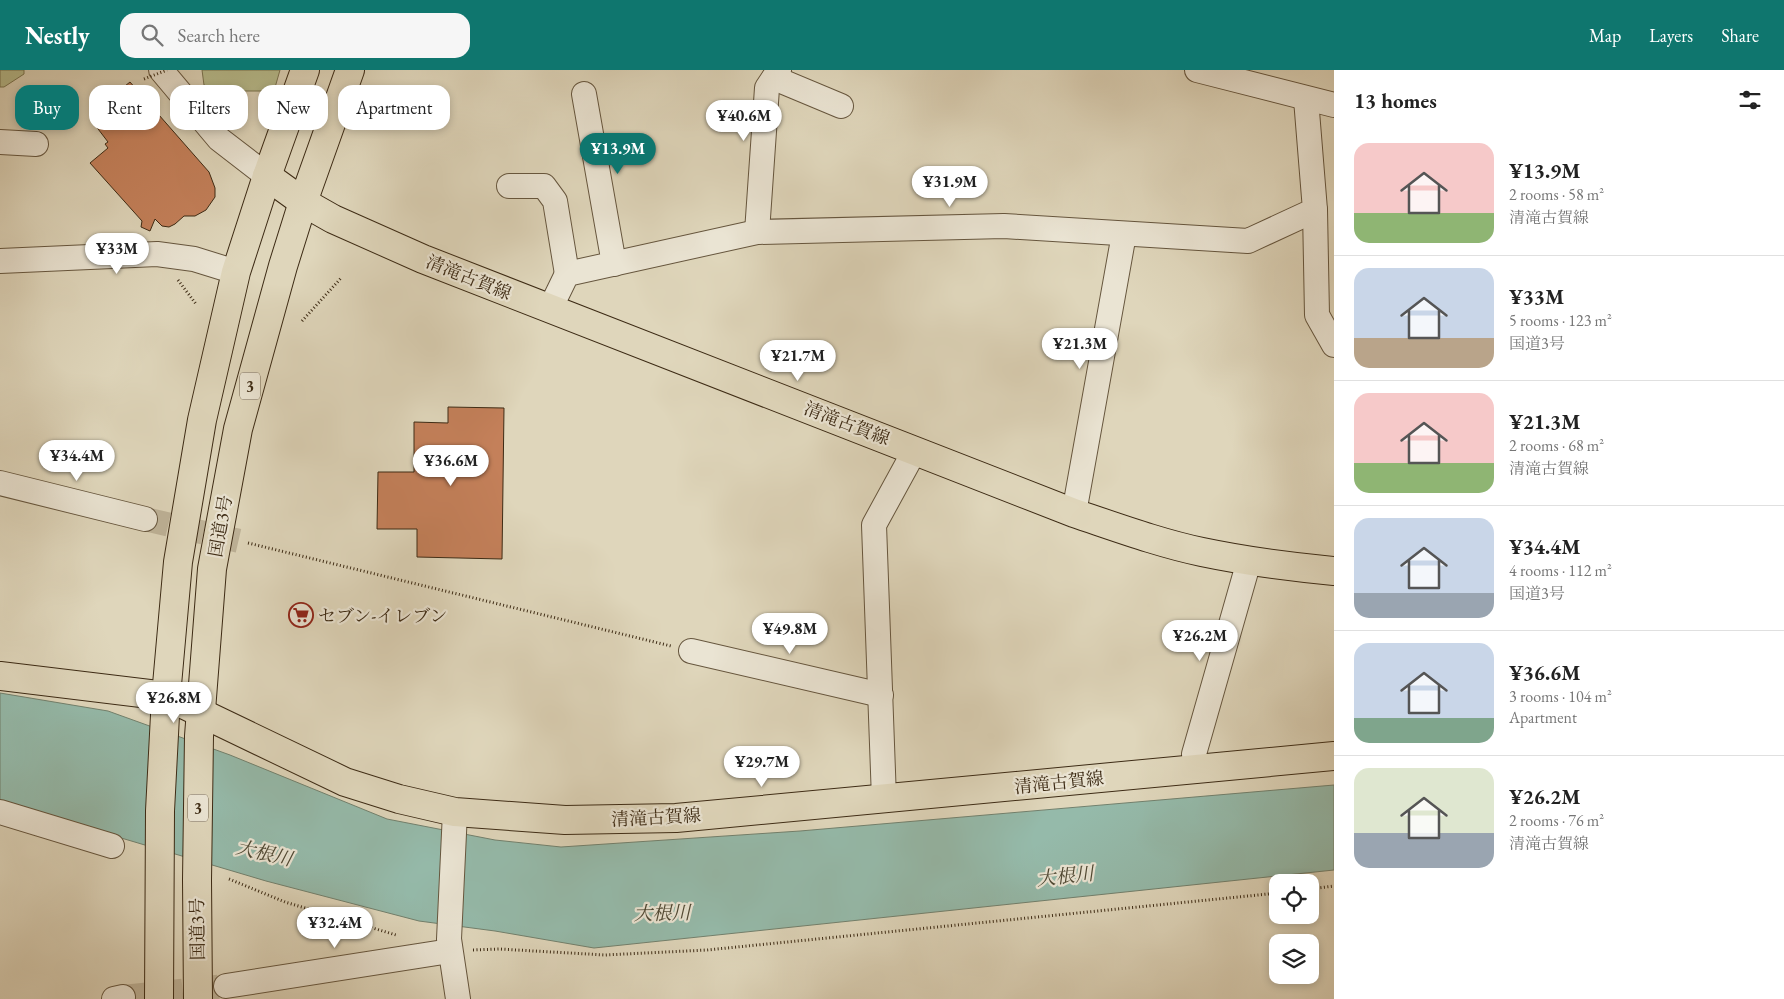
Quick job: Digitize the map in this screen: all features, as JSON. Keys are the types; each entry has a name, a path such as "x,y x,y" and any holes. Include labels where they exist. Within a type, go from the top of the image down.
{"main road":[{"name":"国道3号","path":"159,999 160,811 166,696 178,562 202,420 236,272 267,176 305,70"},
{"name":"国道3号","path":"198,999 197,880 200,724 212,569 238,429 283,266 303,202 350,70"},
{"name":"清滝古賀線","path":"267,176 303,202 333,219 414,255 1074,513 1140,535 1200,552 1249,561 1334,571"},
{"name":"清滝古賀線","path":"0,676 166,696 200,724 298,760 345,782 454,819 676,818 1334,756"}],"street":[{"path":"1197,70 1334,105"},
{"path":"757,232 767,88 777,74 841,106"},
{"path":"153,75 219,140 267,176"},
{"path":"584,94 614,264"},
{"path":"1306,99 1315,210 1317,315 1334,345"},
{"path":"0,142 36,144"},
{"path":"509,186 544,186 555,201 567,274 550,309"},
{"path":"567,274 757,232 1004,226 1248,241 1315,210"},
{"path":"1074,513 1124,234"},
{"path":"0,261 157,254 194,259 236,272"},
{"path":"884,799 874,525 915,450"},
{"path":"0,483 145,519"},
{"path":"1195,768 1194,754 1249,561"},
{"path":"691,651 881,696"},
{"path":"0,812 112,846"},
{"path":"454,819 450,945 458,999"},
{"path":"226,986 450,945"}],"path":[{"path":"153,75 167,70"},
{"path":"302,321 342,277"},
{"path":"248,543 691,651"},
{"path":"229,880 285,902 404,938"},
{"path":"1319,888 1334,886"},
{"path":"450,945 605,955 707,950 1269,894"}],"shaded area":[{"path":"0,70 24,70 24,74 4,87 0,87"},
{"path":"202,70 280,70 276,85 258,85 258,91 248,91 248,85 204,85"}],"water":[{"name":"大根川","path":"0,693 108,711 230,755 387,819 495,840 561,847 800,831 1334,785 1334,870 1296,874 1269,874 1269,877 594,948 495,931 419,921 266,881 0,802"}],"building":[{"path":"160,116 170,130 172,130 209,172 215,188 215,197 206,210 195,216 184,216 169,227 162,226 155,219 150,231 141,227 142,221 90,163 108,148 105,144 108,142 99,130 160,130"},
{"path":"448,407 504,408 502,559 417,557 417,529 377,529 378,472 414,472 414,422 448,423"}],"tunnel":[{"path":"145,519 248,543"},
{"path":"123,997 226,986"}],"place":[{"name":"セブン-イレブン","path":"301,615"}]}
